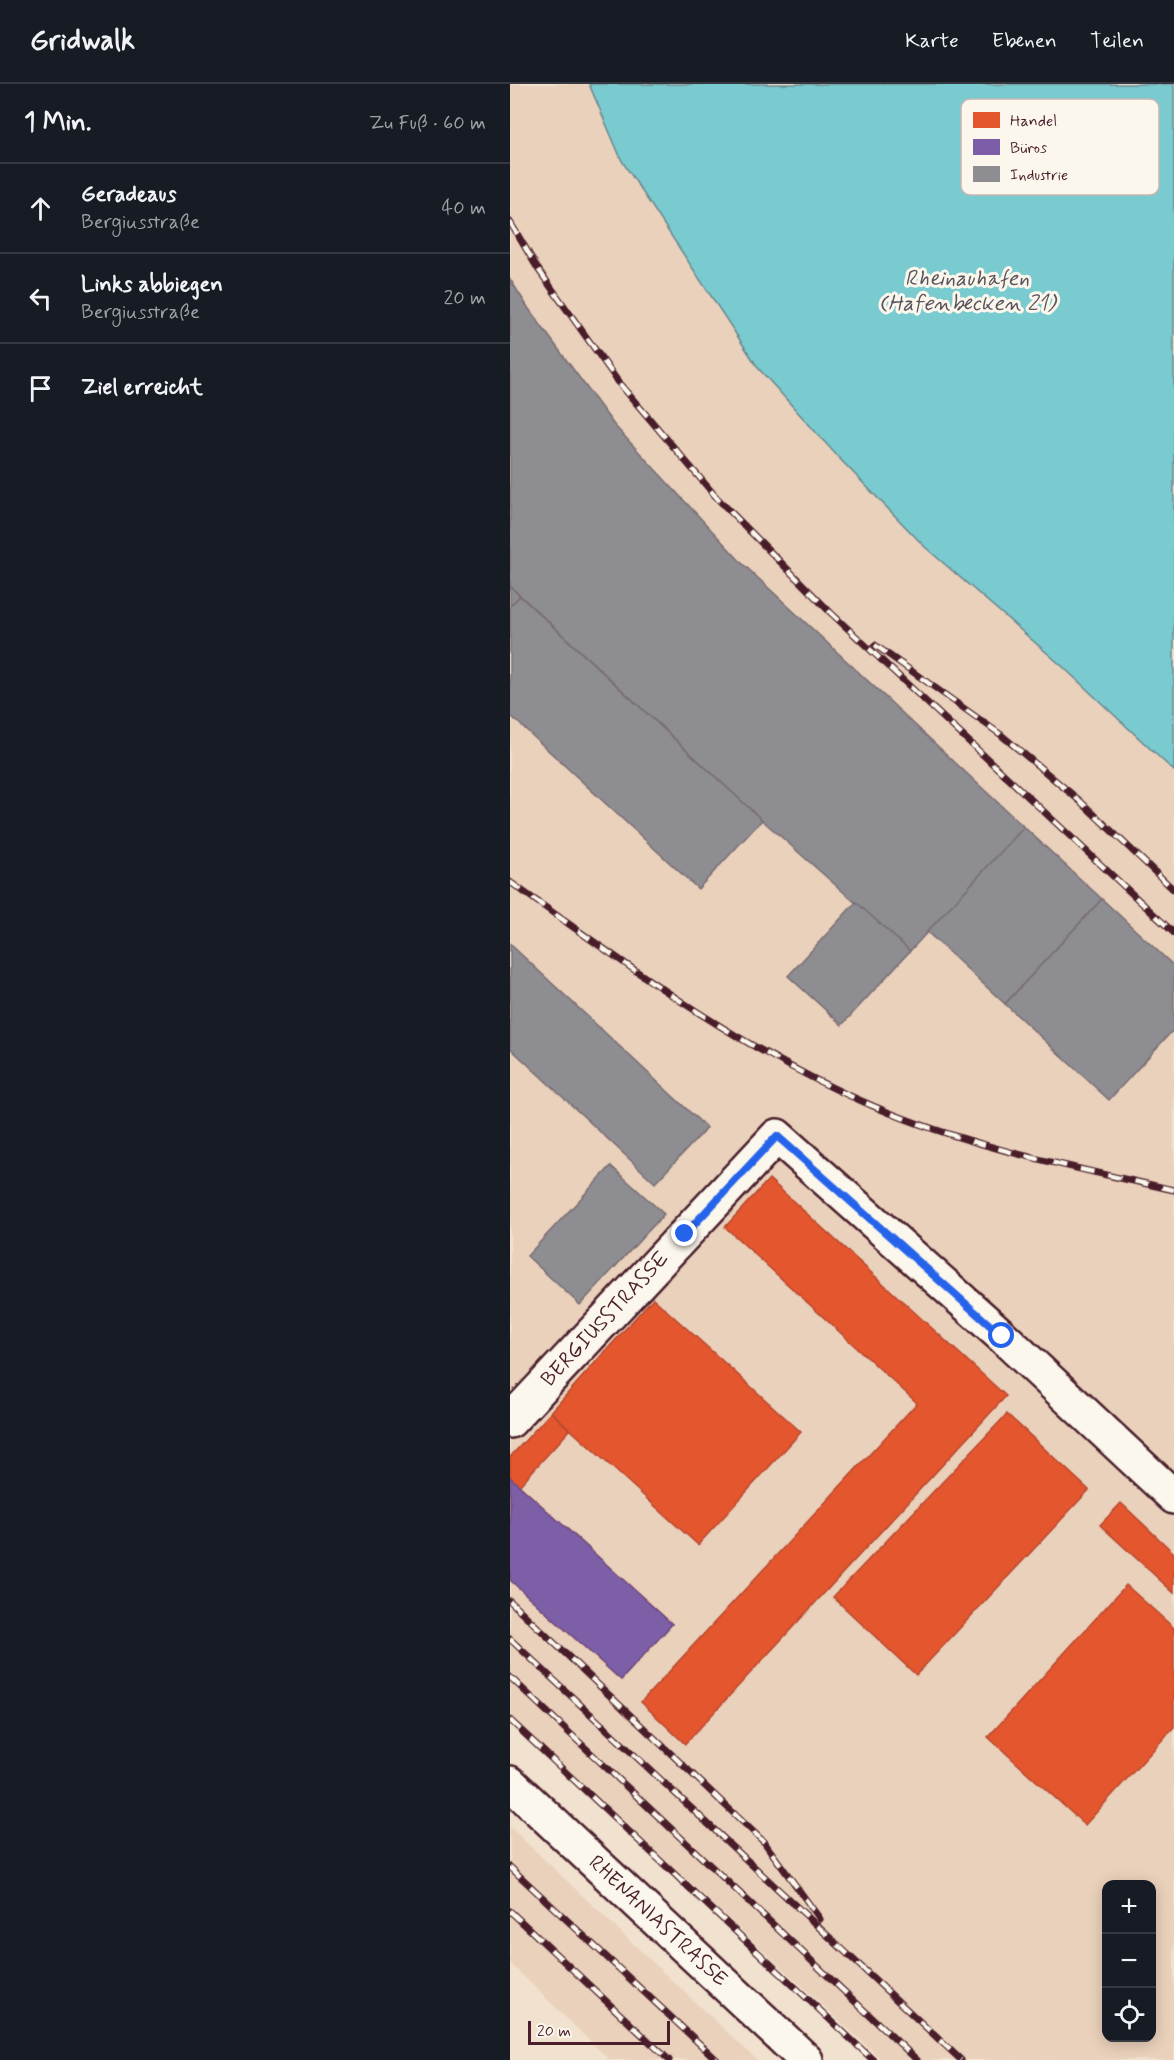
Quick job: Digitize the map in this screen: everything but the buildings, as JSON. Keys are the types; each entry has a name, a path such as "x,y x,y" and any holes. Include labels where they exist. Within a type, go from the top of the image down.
{"street":[{"name":"BERGIUSSTRASSE","path":"510,1420 777,1136 1002,1336 1174,1497"},
{"name":"RHENANIASTRASSE","path":"510,1783 806,2060"}],"shaded area":[{"path":"510,84 589,84 622,161 1062,666 1174,771 1174,2060 882,2060 510,1717"},
{"path":"510,1827 757,2060 610,2060 595,2046 510,1963"}],"water":[{"name":"Rheinauhafen (Hafenbecken 21)","path":"589,84 1174,84 1174,771 1062,666 925,547 839,458 759,369 622,161"}],"railway":[{"path":"510,222 538,269 619,383 717,498 831,613 1174,933"},
{"path":"875,645 1000,734 1080,801 1174,890"},
{"path":"510,882 597,944 731,1033 825,1084 909,1120 984,1145 1174,1190"},
{"path":"510,1601 764,1842 820,1919"},
{"path":"510,1639 961,2060"},
{"path":"510,1677 917,2060"},
{"path":"510,1720 873,2060"},
{"path":"510,1867 717,2060"},
{"path":"510,1911 669,2060"}],"route":[{"path":"685,1234 777,1136 1002,1336"}]}
